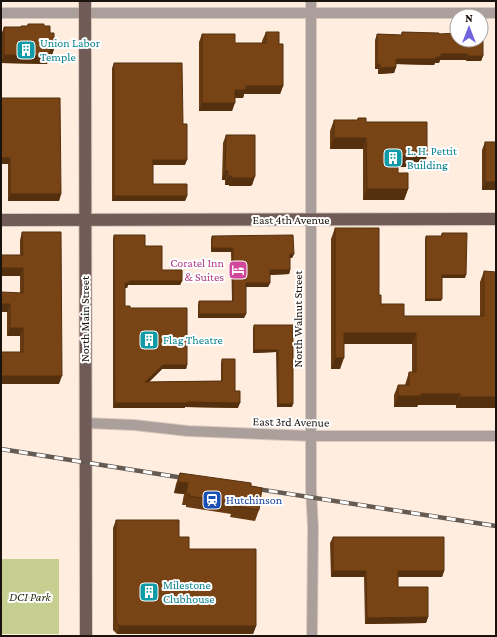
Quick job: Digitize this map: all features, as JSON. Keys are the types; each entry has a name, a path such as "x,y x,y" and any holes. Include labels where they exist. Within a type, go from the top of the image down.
{"main road":[{"name":"North Main Street","path":"85,7 86,636"},
{"name":"East 4th Avenue","path":"1,220 496,219"}],"street":[{"name":"North Walnut Street","path":"311,1 312,636"},
{"path":"1,13 85,7 311,13 496,13"},
{"name":"East 3rd Avenue","path":"86,423 134,425 188,431 311,436 496,436"}],"green space":[{"name":"DCI Park","path":"1,559 59,559 59,634 1,634"}],"building":[{"name":"Union Labor Temple","path":"28,24 44,24 44,26 50,26 50,33 54,33 54,49 50,49 50,56 4,55 4,27 21,27 28,26"},
{"path":"266,32 279,32 279,44 283,44 283,86 246,86 246,90 235,90 235,103 202,103 202,34 235,34 235,43 266,43"},
{"path":"402,32 449,33 449,48 483,48 483,56 468,56 468,54 441,54 441,57 436,57 436,59 396,59 396,67 380,68 380,64 377,64 377,34 402,35"},
{"path":"114,63 182,63 183,124 187,124 187,160 153,160 153,184 187,184 187,196 114,196"},
{"path":"1,98 60,98 61,194 10,194 10,158 1,158"},
{"name":"L. H. Pettit Building","path":"358,118 366,118 366,122 427,122 427,156 398,156 398,173 408,173 408,189 367,189 366,138 334,138 334,120 358,120"},
{"path":"226,135 255,135 254,178 232,178 232,176 228,176 228,171 225,171"},
{"path":"485,142 496,142 496,182 485,182"},
{"path":"335,228 379,228 379,295 381,295 381,304 404,304 404,316 484,316 484,271 496,272 496,397 460,397 460,394 421,394 421,396 398,396 398,385 409,385 409,372 416,372 416,333 344,333 344,358 335,358"},
{"path":"22,232 61,232 62,376 1,376 1,352 23,352 23,328 10,328 10,304 1,304 1,292 23,293 23,268 1,268 1,255 23,255"},
{"path":"442,233 467,233 466,275 442,275 442,299 426,299 426,236 442,236"},
{"path":"114,235 145,235 145,246 162,246 162,270 182,270 182,281 129,281 129,283 125,283 125,306 130,306 130,308 187,308 187,365 163,365 145,382 222,381 222,359 235,359 235,391 240,391 240,403 115,403"},
{"path":"293,235 294,254 290,254 290,270 270,270 270,283 246,283 246,314 199,314 199,301 233,301 233,248 212,248 212,236"},
{"path":"254,325 293,325 293,404 278,404 278,350 254,350"},
{"path":"180,473 251,483 251,486 262,488 259,510 234,506 234,503 189,496 190,494 186,494 188,483 178,482"},
{"path":"116,520 179,520 179,537 189,537 189,549 256,549 256,626 120,626 116,622"},
{"path":"333,537 444,537 444,571 398,571 398,587 428,587 428,617 367,618 366,571 333,571"}],"railway":[{"path":"1,449 190,479"},
{"path":"251,488 496,526"}],"place":[{"name":"Union Labor Temple","path":"26,50"},
{"name":"L. H. Pettit Building","path":"393,158"},
{"name":"Coratel Inn & Suites","path":"238,270"},
{"name":"Flag Theatre","path":"149,340"},
{"name":"Hutchinson","path":"212,500"},
{"name":"Milestone Clubhouse","path":"149,592"}]}
